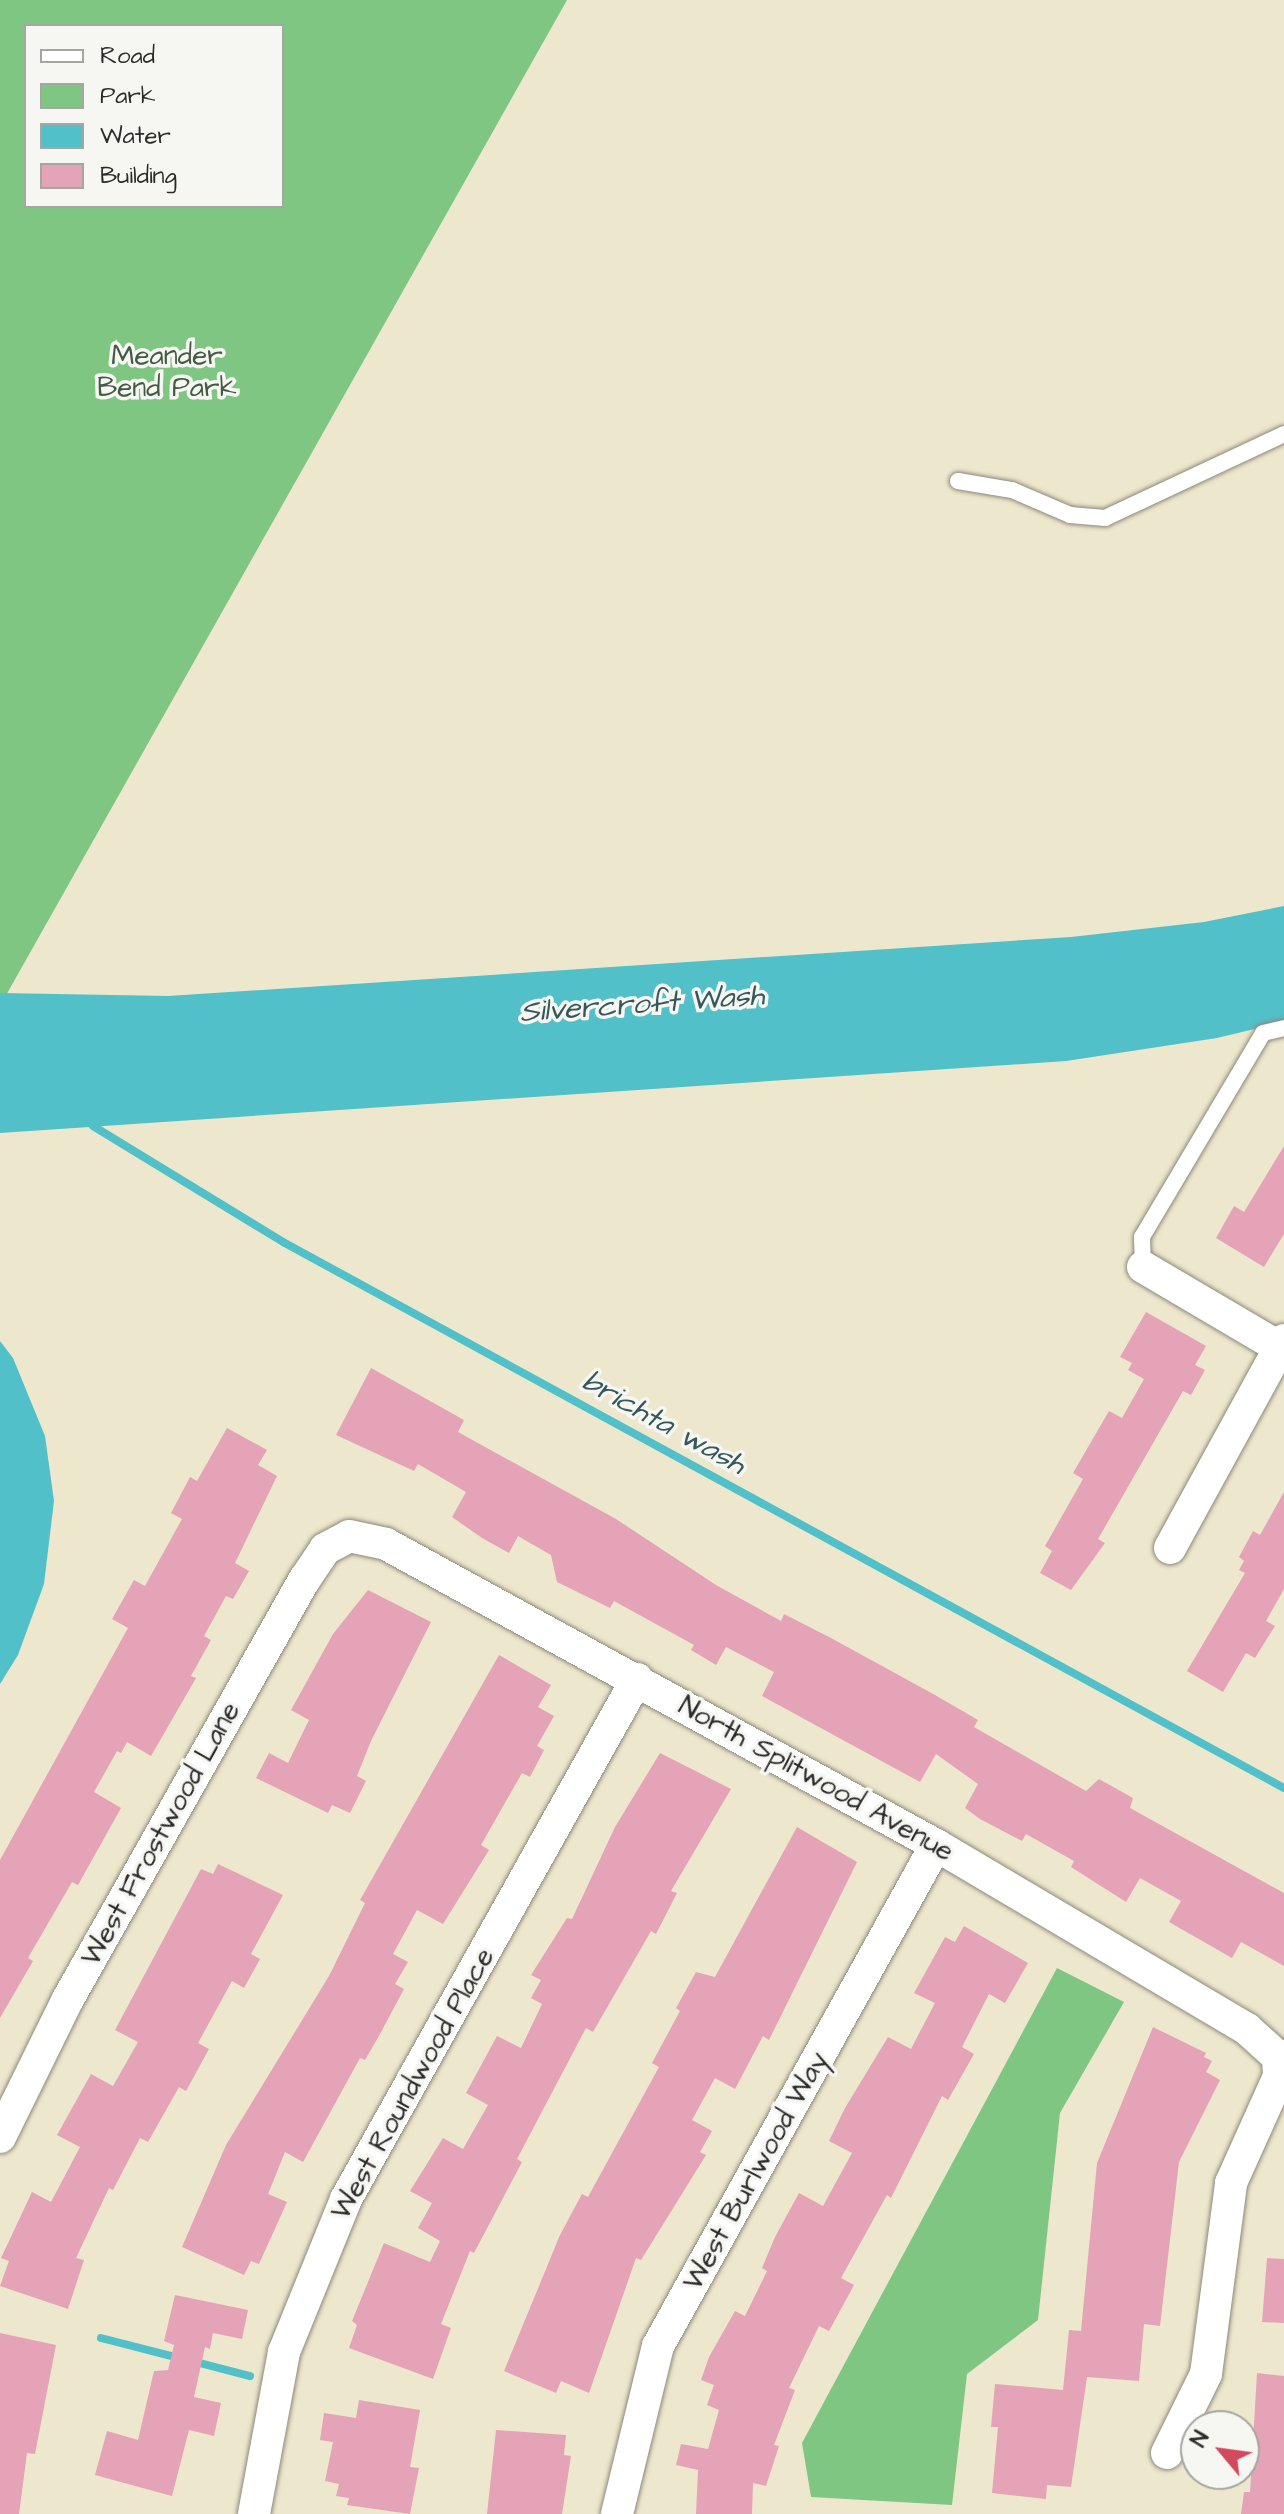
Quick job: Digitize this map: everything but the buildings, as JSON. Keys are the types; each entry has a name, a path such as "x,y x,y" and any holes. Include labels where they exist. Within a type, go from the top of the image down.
{"street":[{"path":"1143,1267 1282,1346 1170,1548"},
{"name":"North Splitwood Avenue","path":"340,1532 386,1544 936,1845 1247,2029 1281,2056"},
{"name":"West Frostwood Lane","path":"0,2137 68,1999 305,1579 340,1532"},
{"name":"West Roundwood Place","path":"254,2514 284,2352 346,2199 637,1679"},
{"name":"West Burlwood Way","path":"617,2514 658,2346 936,1845"},
{"path":"1167,2453 1206,2374 1231,2183 1279,2076 1281,2056"}],"lane":[{"path":"958,481 1012,490 1070,515 1105,518 1284,434"},
{"path":"1143,1267 1142,1237 1263,1033 1284,1028"}],"green space":[{"name":"Meander Bend Park","path":"0,0 567,0 0,1006"},
{"path":"1057,1968 1124,2002 1060,2113 1038,2320 967,2374 952,2505 811,2497 802,2443"}],"water":[{"name":"Silvercroft Wash","path":"1284,906 1284,1022 1217,1038 1066,1061 0,1133 0,993 168,996 1071,937 1204,922"},
{"path":"0,1341 13,1358 45,1436 54,1501 44,1584 18,1655 0,1684"}],"waterway":[{"name":"brichta wash","path":"93,1126 283,1242 1284,1788"},
{"path":"101,2338 179,2358"},
{"path":"192,2361 250,2376"}]}
